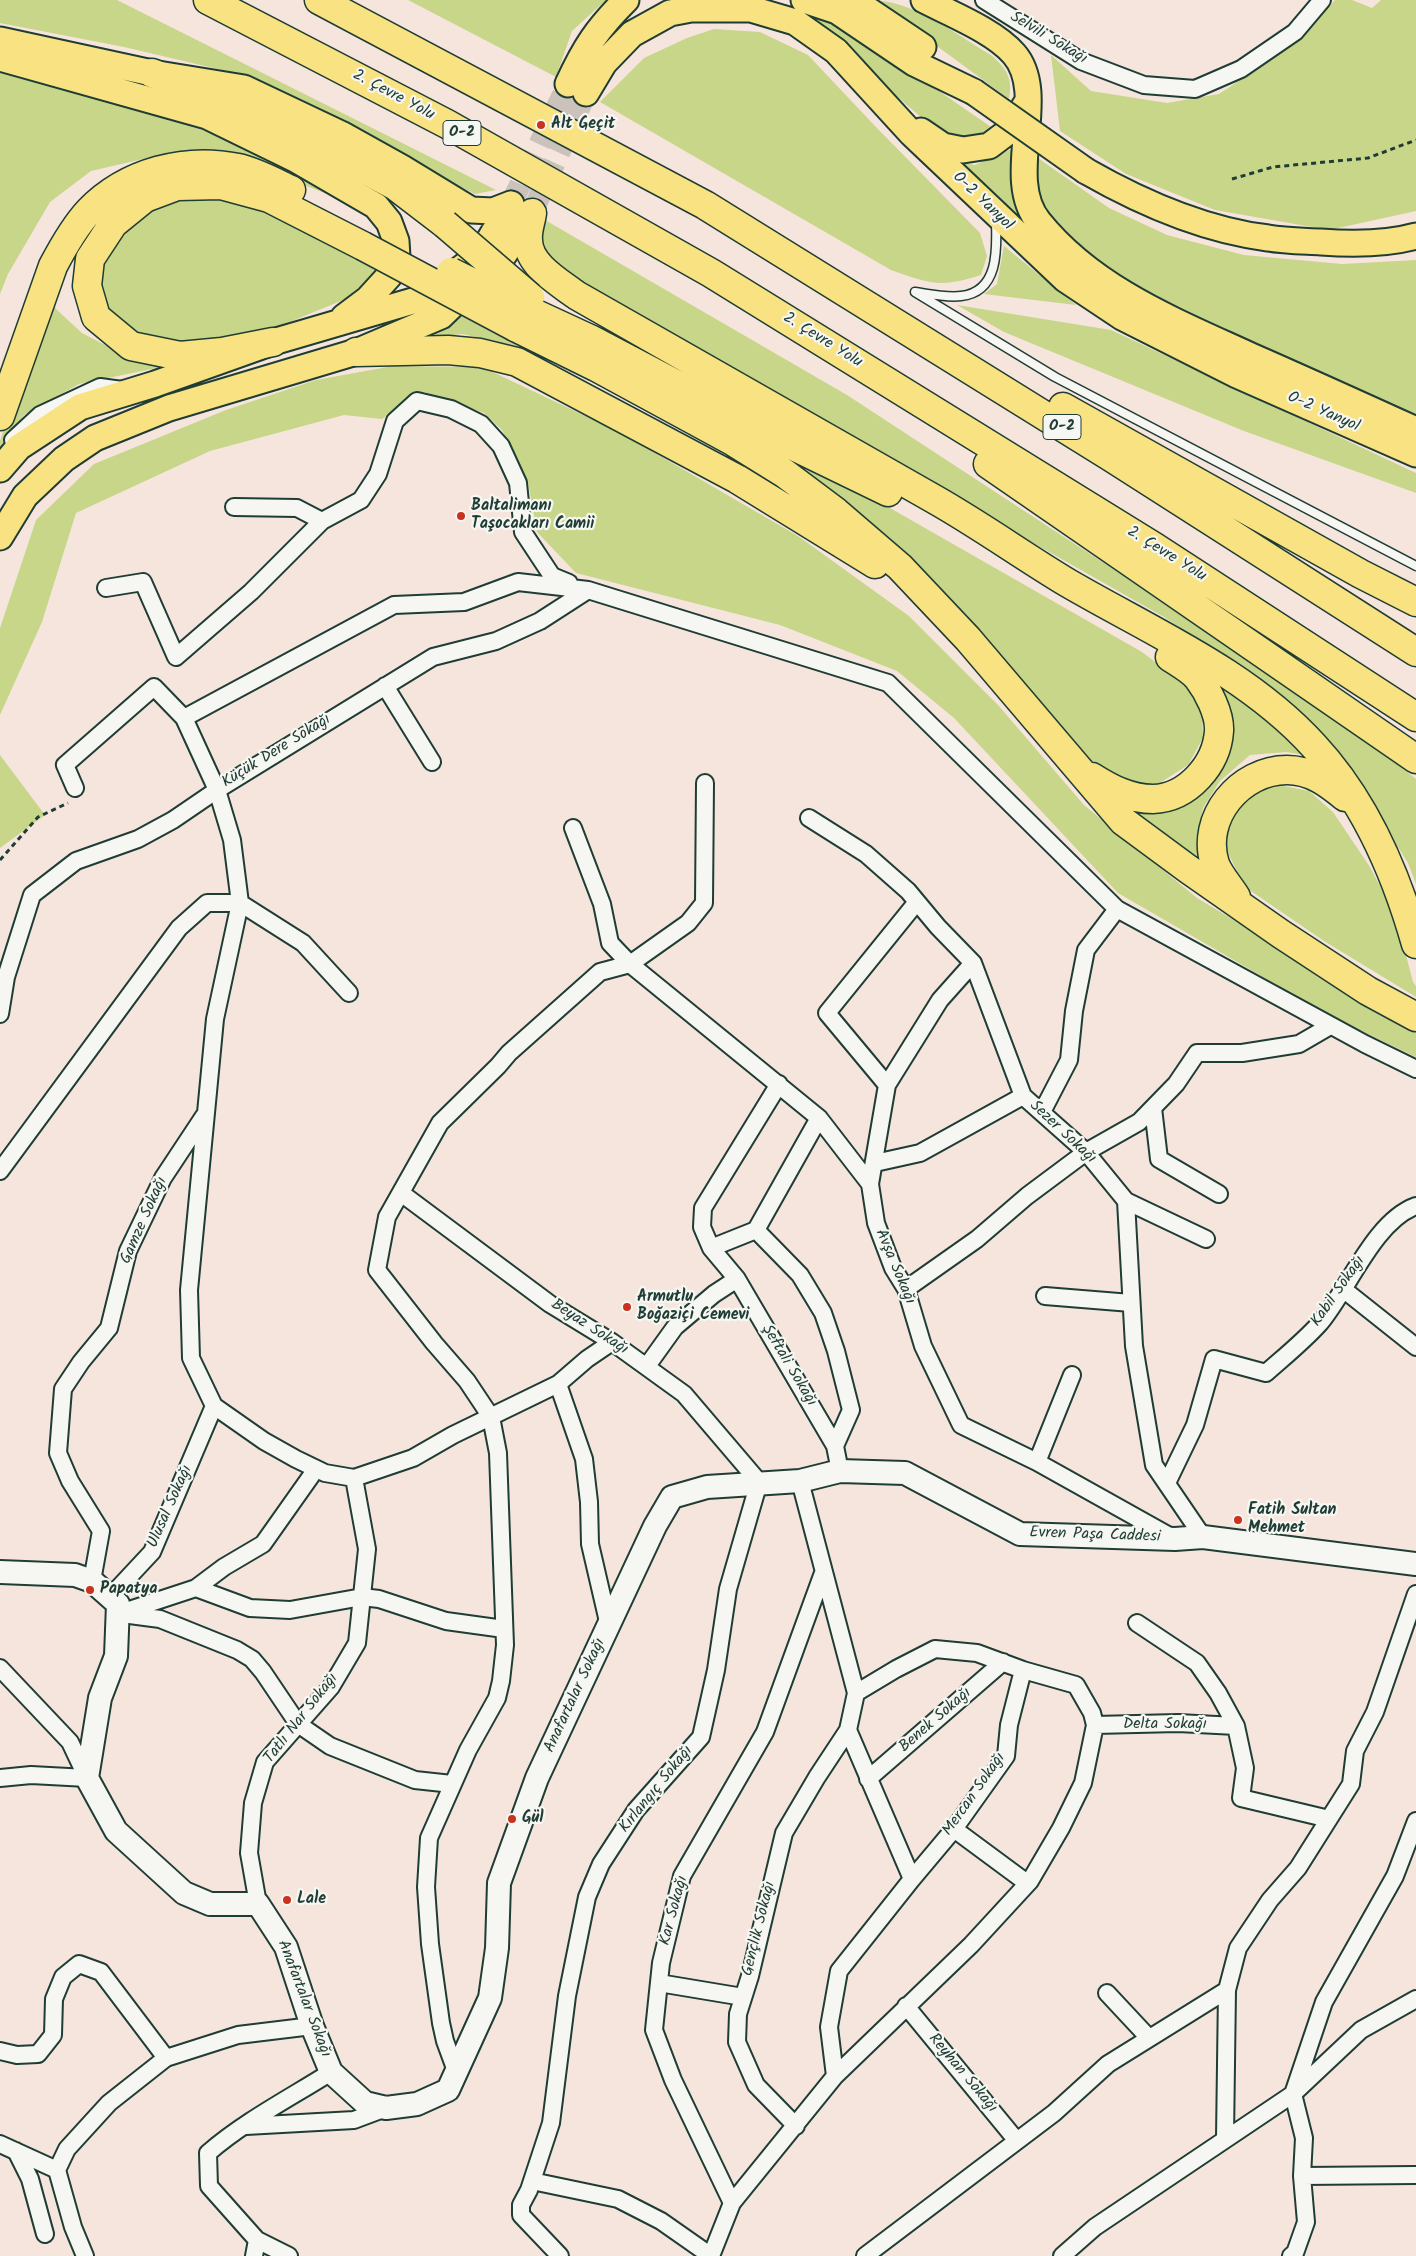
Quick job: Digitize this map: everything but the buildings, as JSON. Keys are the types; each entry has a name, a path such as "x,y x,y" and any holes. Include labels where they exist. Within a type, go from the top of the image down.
{"highway":[{"name":"2. Çevre Yolu","path":"208,0 447,124 711,273 1156,548 1416,717"},
{"name":"O-2","path":"319,0 705,205 1111,457 1416,652"},
{"path":"152,73 240,108 322,147 394,185 445,224 523,311 596,367 734,442 784,473 836,512 893,561 968,639 1123,821 1188,869 1368,991 1415,1017"},
{"path":"0,416 19,365 36,309 63,248 89,211 129,182 150,172 185,166 211,164 240,168 315,201 368,239"},
{"path":"273,342 222,352 180,356 131,346 96,317 87,286 90,259 113,224 144,198 177,186 221,185 269,198 368,239 523,311 590,339 785,442 888,492 1022,553"},
{"path":"705,205 1361,574 1416,602"},
{"path":"522,208 530,253 545,271 576,295 936,500 1065,581 1197,676 1213,704 1220,730 1212,760 1197,781 1175,793 1154,799 1129,796 1104,785 1076,767"},
{"path":"711,273 1416,759"},
{"path":"356,352 448,350 480,353 517,362 736,479 823,530 940,610"},
{"path":"1065,581 1207,662 1274,706 1314,746 1343,780 1371,829 1406,904 1415,938"},
{"path":"1243,907 1215,865 1211,834 1222,804 1242,785 1260,775 1288,770 1322,778 1349,801 1371,829"}],"main road":[{"name":"O-2 Yanyol","path":"626,0 605,21 583,51 577,89 632,34 670,13 691,9 751,9 795,22 836,51 912,134 1065,278 1122,317 1237,375 1416,454"},
{"path":"670,13 694,0"},
{"path":"804,0 836,11 914,62 974,92"},
{"path":"852,0 925,49 974,92 1086,171 1160,209 1210,226 1268,238 1352,244 1416,236"},
{"path":"924,0 982,32 1015,55 1025,75 1027,101 1024,165 1026,193 1037,220 1056,241 1092,273 1138,302 1201,333 1416,430"},
{"path":"0,40 152,73 244,88 341,134 471,210 493,211 522,208"},
{"path":"0,58 207,116 296,159 376,206 389,222 396,241 397,257 389,276 368,299 336,324"},
{"path":"890,110 943,146 963,150 989,146 1009,130 1027,101"},
{"path":"2,467 20,446 80,407 273,342 423,298 467,264 522,208"},
{"path":"0,537 25,496 64,459 96,438 169,408 356,352 441,316 503,256 522,208"},
{"name":"Evren Paşa Caddesi","path":"759,1482 800,1480 840,1471 905,1473 1020,1534 1175,1539 1203,1537 1416,1564"},
{"name":"Anafartalar Sokağı","path":"258,1904 286,1947 312,2026 331,2072 365,2103 386,2108 417,2104 448,2090 490,1998 497,1948 499,1883 537,1778 655,1526 672,1497 708,1487 759,1482"},
{"path":"0,1572 75,1575 92,1581 114,1605 116,1656 100,1698 87,1778 116,1830 184,1893 210,1904 258,1904"}],"street":[{"name":"Selvili Sokağı","path":"984,0 1081,61 1144,85 1194,89 1241,69 1295,32 1322,0"},
{"path":"106,588 143,582 176,657 251,592 322,521 360,500 378,474 395,421 417,401 451,408 481,424 501,446 518,483 523,532 552,576 588,590 888,683 1117,909 1330,1026 1416,1069"},
{"path":"234,506 297,508 322,521"},
{"path":"184,718 394,605 464,602 518,582 588,590"},
{"name":"Küçük Dere Sokağı","path":"214,1406 191,1358 189,1290 215,1019 240,902 232,840 217,790 433,658 496,642 540,621 588,590"},
{"path":"385,686 432,762"},
{"path":"0,1014 6,977 32,895 76,861 138,838 174,820 217,790 184,718 154,687 65,765 75,788"},
{"path":"456,2071 441,2024 430,1944 426,1887 428,1838 452,1784 497,1698 501,1681 504,1629 498,1453 491,1417 467,1380 434,1343 377,1270 387,1217 440,1123 509,1053 600,972 630,964 688,923 704,903 705,783"},
{"name":"Sezer Sokağı","path":"809,818 866,854 908,891 916,903 973,963 1023,1096 1086,1152 1126,1201"},
{"name":"Avşa Sokağı","path":"573,828 602,904 610,943 630,964 819,1118 870,1184 876,1223 893,1268 906,1289 923,1346 961,1424 1037,1462 1175,1539"},
{"path":"0,1171 179,928 207,903 240,902 303,943 349,993"},
{"path":"887,1085 827,1012 916,903"},
{"path":"1042,1112 1069,1060 1074,1011 1086,950 1117,909"},
{"path":"870,1184 887,1085 940,1000 973,963"},
{"path":"906,1289 977,1239 1027,1196 1086,1152 1139,1122 1176,1084 1196,1054 1242,1053 1299,1044 1330,1026"},
{"name":"Şeftali Sokağı","path":"779,1084 703,1208 702,1227 711,1248 737,1279 835,1446 840,1471"},
{"path":"875,1163 920,1153 1023,1096"},
{"path":"1153,1108 1159,1159 1219,1194"},
{"name":"Gamze Sokağı","path":"92,1581 101,1531 70,1482 58,1453 63,1388 81,1362 109,1328 128,1252 162,1178 206,1112"},
{"path":"711,1248 756,1230 819,1118"},
{"name":"Beyaz Sokağı","path":"401,1193 550,1304 612,1342 684,1394 759,1482"},
{"path":"1203,1537 1154,1465 1134,1346 1126,1201 1206,1239"},
{"name":"Kabil Sokağı","path":"1167,1483 1195,1425 1214,1359 1266,1373 1320,1323 1374,1242 1404,1210 1416,1206"},
{"path":"756,1230 800,1275 823,1313 836,1351 851,1410 835,1446"},
{"path":"647,1366 675,1326 714,1294 737,1279"},
{"path":"1343,1288 1416,1347"},
{"path":"1045,1296 1132,1303"},
{"path":"214,1406 264,1441 316,1469 325,1473 354,1478 413,1458 558,1384 586,1359 612,1342"},
{"path":"1037,1462 1072,1375"},
{"path":"558,1384 584,1459 589,1502 590,1544 609,1626"},
{"name":"Ulusal Sokağı","path":"114,1605 152,1552 214,1406"},
{"path":"114,1605 196,1588 263,1544 316,1469"},
{"name":"Tatlı Nar Sokağı","path":"258,1904 249,1853 253,1803 265,1762 331,1687 357,1642 367,1550 354,1478"},
{"path":"800,1480 856,1693 848,1730 912,1879"},
{"name":"Kırlangıç Sokağı","path":"555,2254 521,2215 521,2206 532,2180 551,2123 567,1996 587,1896 601,1864 636,1810 701,1737 716,1670 728,1589 759,1482"},
{"name":"Kar Sokağı","path":"732,2203 672,2080 654,2030 661,1963 682,1876 766,1732 823,1573"},
{"path":"196,1588 250,1608 280,1610 290,1610 362,1597 380,1599 446,1621 504,1629"},
{"path":"1225,2138 1227,1990 1238,1948 1270,1900 1298,1868 1351,1784 1355,1751 1375,1712 1416,1594"},
{"path":"114,1605 160,1619 236,1650 252,1660 263,1672 298,1724 330,1746 415,1780 452,1784"},
{"path":"1137,1623 1197,1663 1218,1693 1236,1726 1245,1768 1241,1798 1329,1819"},
{"path":"532,2180 618,2199 661,2220 711,2256 732,2203 835,2076 971,1945 1027,1883 1061,1828 1083,1783 1095,1725 1092,1713 1076,1685 1023,1670 977,1653 936,1649 896,1668 856,1693"},
{"name":"Benek Sokağı","path":"868,1779 1003,1662"},
{"path":"0,1668 70,1742 87,1778 31,1775 0,1778"},
{"name":"Mercan Sokağı","path":"835,2076 829,2027 839,1971 954,1829 1006,1756 1009,1725 1023,1670"},
{"name":"Delta Sokağı","path":"1095,1725 1178,1723 1236,1726"},
{"name":"Gençlik Sokağı","path":"796,2126 756,2085 737,2042 738,2014 784,1833 816,1777 848,1730"},
{"path":"1292,2256 1295,2253 1306,2222 1302,2176 1304,2138 1293,2094 1324,2002 1395,1876 1416,1821"},
{"path":"954,1829 1027,1883"},
{"path":"0,2051 17,2055 38,2054 53,2034 54,1999 63,1977 78,1964 101,1972 166,2058"},
{"path":"659,1984 743,1997"},
{"path":"865,2256 1054,2113 1108,2064 1227,1990"},
{"path":"1107,1993 1149,2038"},
{"path":"1062,2256 1094,2227 1293,2094 1361,2030 1416,1999"},
{"name":"Reyhan Sokağı","path":"906,2006 1017,2141"},
{"path":"85,2256 73,2227 57,2170 67,2150 109,2104 166,2058 238,2035 312,2026"},
{"path":"290,2256 256,2248 209,2186 208,2153 242,2126 331,2072"},
{"path":"242,2126 354,2120 386,2108"},
{"path":"0,2144 57,2170"},
{"path":"16,2151 30,2179 45,2234"},
{"path":"1302,2176 1416,2175"}],"lane":[{"path":"996,215 994,270 982,288 962,296 915,292 1055,377 1416,566"}],"path":[{"path":"1232,179 1273,167 1368,158 1416,140"},
{"path":"0,860 38,816 79,798 75,788"}],"green space":[{"path":"0,0 117,0 496,190 475,194 243,75 124,47 0,23"},
{"path":"408,0 606,0 572,31 556,77"},
{"path":"870,0 902,6 918,12 991,55 1008,74 1010,85 1009,99 881,5"},
{"path":"1335,0 1352,0 1372,8 1381,0 1416,0 1416,211 1329,230 1215,210 1126,174 1060,131 1051,55 1091,91 1167,103 1219,94 1296,43"},
{"path":"799,12 839,22 994,129 972,139 960,139 937,131"},
{"path":"714,29 760,32 808,55 980,233 987,256 981,275 955,282 936,283 916,279 891,270 600,102 644,58 687,38"},
{"path":"0,69 209,132 340,199 222,153 169,153 91,171 50,202 8,274 0,294"},
{"path":"1014,148 1011,170 1012,189 1023,229 949,160 975,165"},
{"path":"1038,158 1109,208 1167,235 1244,255 1342,264 1416,260 1416,420 1142,298 1068,243 1036,197"},
{"path":"185,194 238,199 281,218 384,270 376,279 348,298 275,328 179,348 130,337 104,317 98,257 150,205"},
{"path":"545,220 847,395 1110,567 1392,760 1416,779 1416,884 1408,863 1346,764 1285,698 1164,617 583,288 539,256 536,233"},
{"path":"1004,246 1076,305 984,294 997,284"},
{"path":"49,287 56,309 82,333 134,360 181,363 79,384 24,415 0,447 0,441"},
{"path":"957,305 1111,330 1416,473 1416,493 1244,431 1004,332"},
{"path":"465,308 725,450 522,347 462,334 406,341"},
{"path":"393,366 482,367 617,431 798,536 909,616 998,705 1084,805 1197,898 1416,1029 1416,1057 1334,1018 1118,893 954,718 897,671 780,625 576,573 537,532 528,482 502,430 484,413 424,392 382,419 344,415 210,451 76,513 42,622 0,715 0,628 36,520 94,464 226,410 316,380"},
{"path":"770,449 862,492 1142,652 1183,683 1202,708 1203,738 1188,765 1158,784 1129,785 1092,767"},
{"path":"1205,679 1244,698 1311,756 1286,752 1250,755 1220,781 1203,808 1197,840 1204,868 1127,808 1163,812 1193,800 1217,774"},
{"path":"0,755 45,815 0,848"},
{"path":"1274,784 1309,791 1333,812 1370,867 1396,917 1413,982 1416,986 1416,997 1324,941 1245,887 1225,847 1228,819 1245,795"}],"tunnel":[{"path":"511,204 568,84"},
{"path":"532,213 586,93"}],"place":[{"name":"Alt Geçit","path":"541,125"},
{"name":"Baltalimanı Taşocakları Camii","path":"461,516"},
{"name":"Armutlu Boğaziçi Cemevi","path":"627,1307"},
{"name":"Fatih Sultan Mehmet","path":"1238,1520"},
{"name":"Papatya","path":"90,1590"},
{"name":"Gül","path":"512,1819"},
{"name":"Lale","path":"287,1900"}]}
